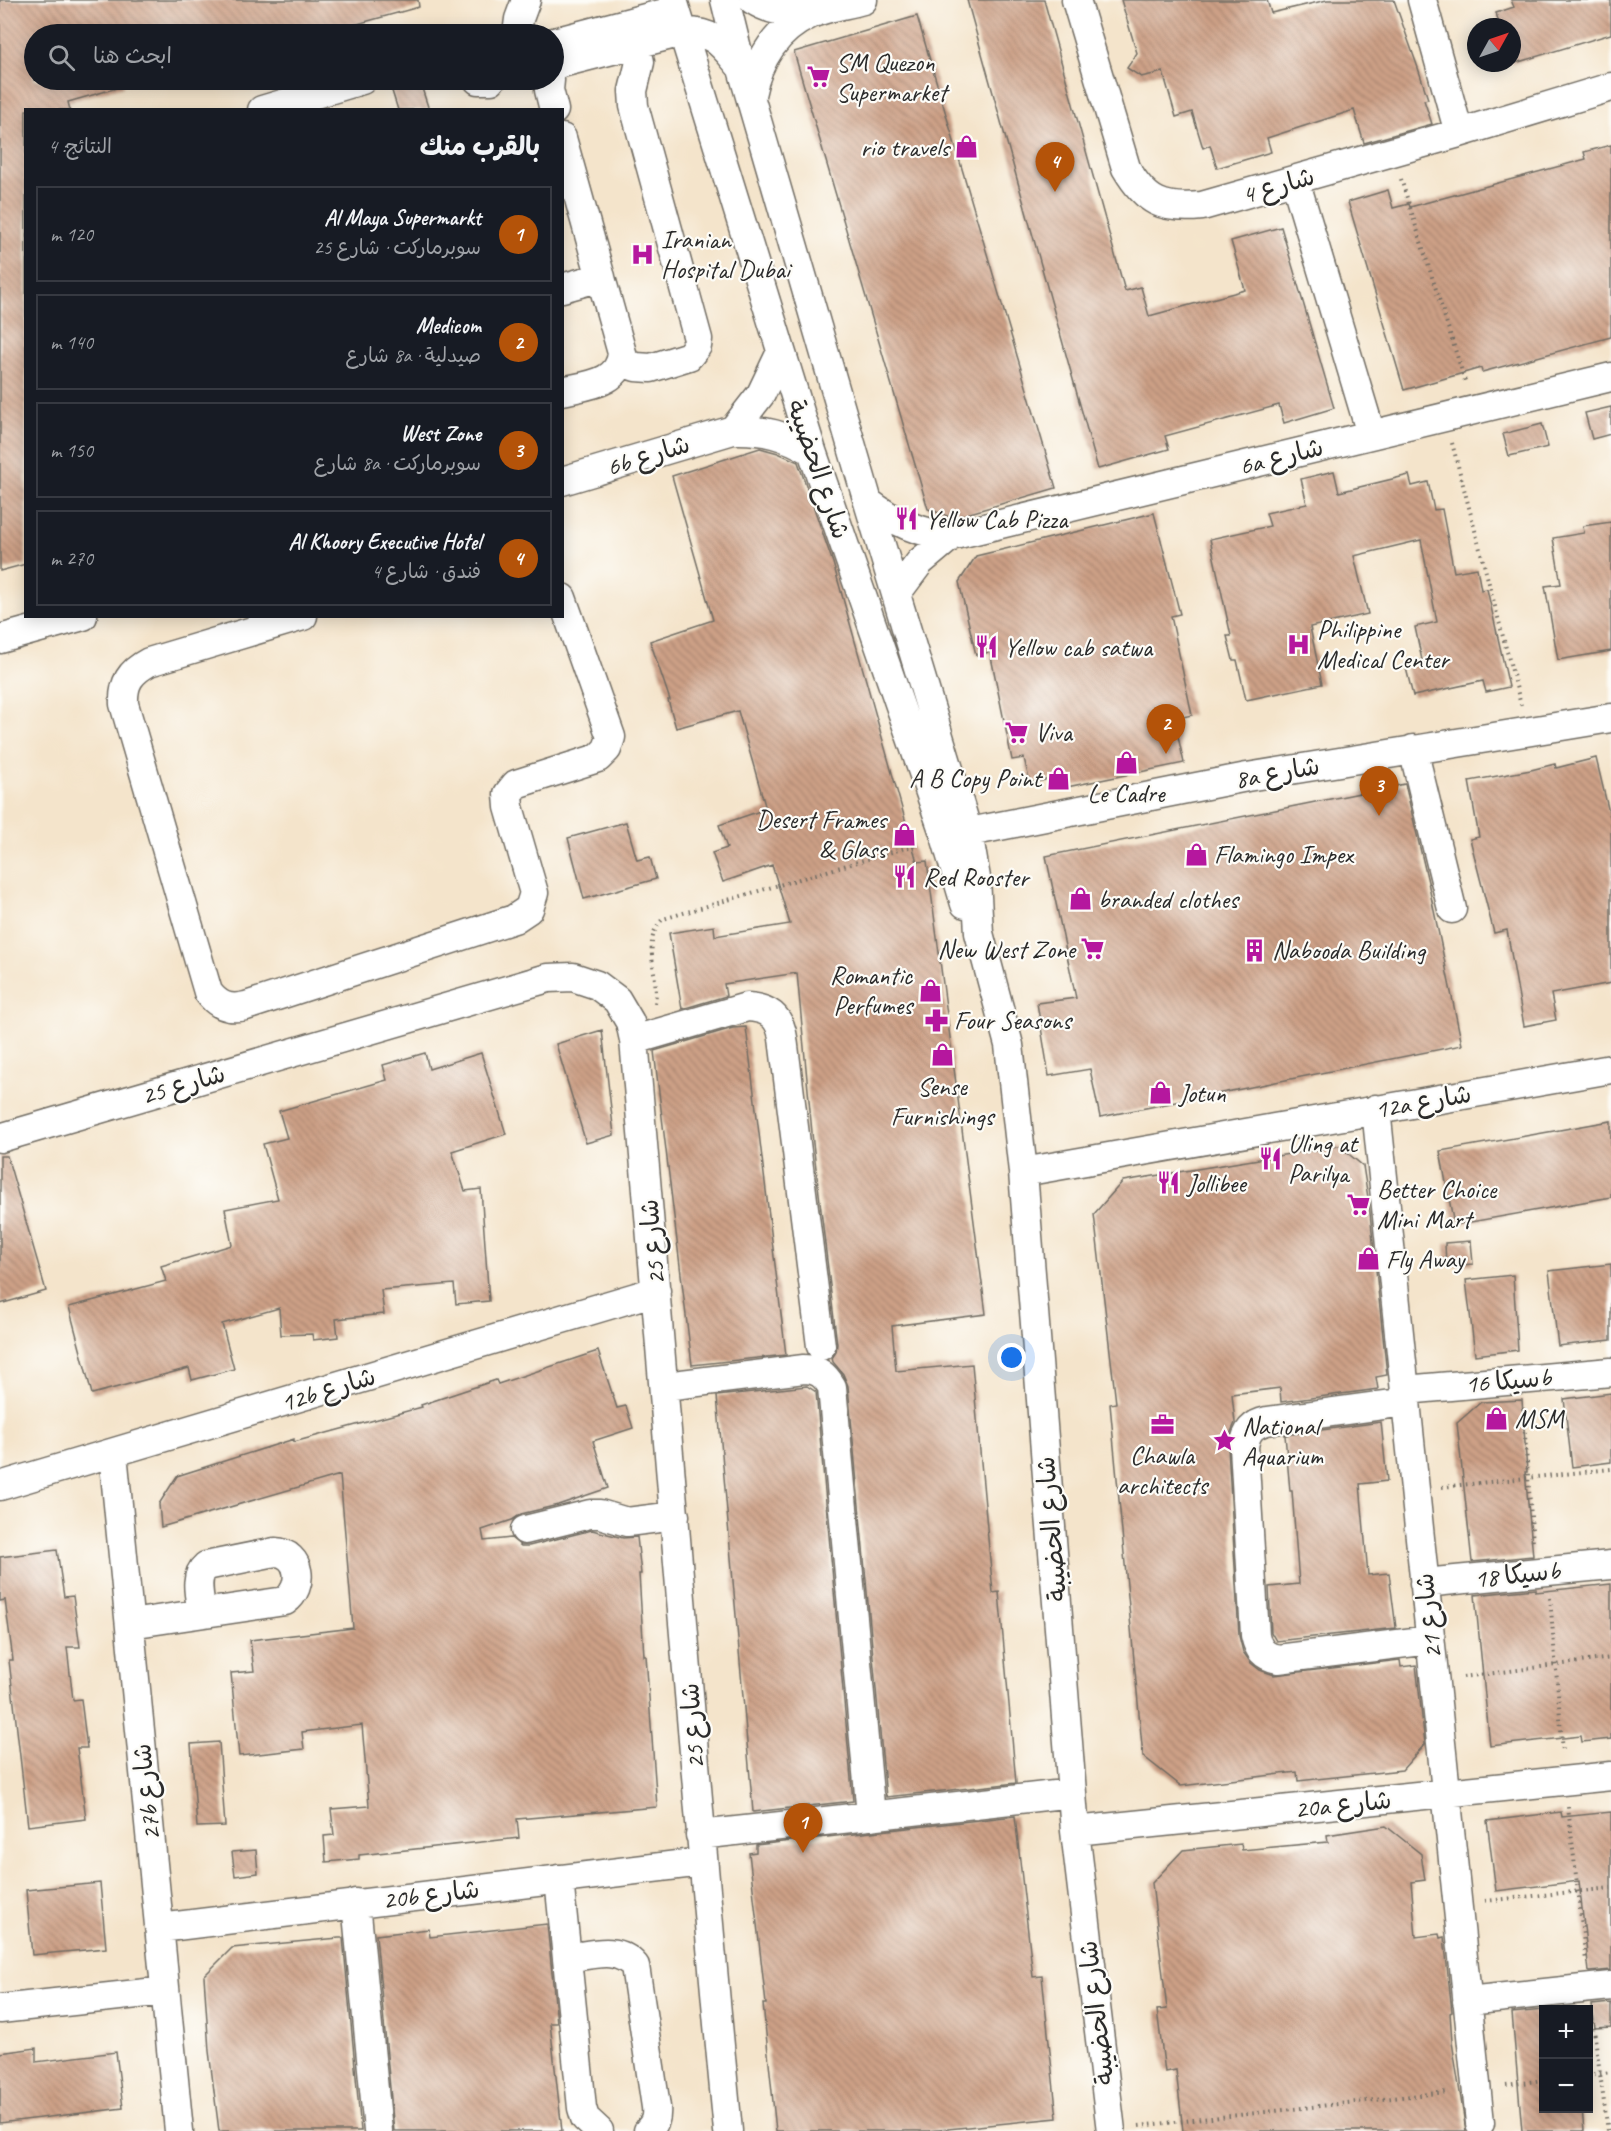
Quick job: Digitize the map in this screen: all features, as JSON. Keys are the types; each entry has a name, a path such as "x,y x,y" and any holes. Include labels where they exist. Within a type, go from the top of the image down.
{"street":[{"path":"518,24 526,0"},
{"name":"شارع الحضيبة","path":"725,0 896,594 956,834"},
{"path":"753,0 774,10 792,14 810,14 857,1"},
{"name":"شارع 4","path":"1076,0 1126,168 1138,188 1156,202 1179,208 1202,206 1295,180 1611,87"},
{"path":"1422,0 1459,133"},
{"path":"564,60 677,14 697,32 709,35 721,44 747,82 755,75 764,55 776,39 792,25 810,14"},
{"name":"شارع الحضيبة","path":"677,14 812,451 956,834 976,878 979,933 1009,1045 1023,1172 1075,1832 1110,2130"},
{"path":"621,362 644,369 651,368 689,356 697,346 698,339 633,98 640,62 634,33"},
{"path":"268,108 328,90"},
{"path":"549,90 554,108"},
{"path":"564,145 622,353 621,362 612,376 564,390"},
{"path":"1295,180 1371,434"},
{"path":"564,287 601,278"},
{"path":"733,430 761,394 781,352"},
{"name":"6a شارع","path":"868,502 915,530 951,536 1611,377"},
{"name":"6b شارع","path":"564,480 733,430 753,429 774,432 812,451"},
{"name":"6a شارع","path":"896,594 920,562 951,536"},
{"path":"296,618 149,662 137,668 128,678 124,691 124,704 208,992 220,1005 228,1008 246,1006 514,919 529,909 534,892 509,807 508,794 516,784 598,758 607,749 611,737 564,604"},
{"path":"0,639 76,618"},
{"name":"8a شارع","path":"956,834 1235,779 1611,718"},
{"path":"1413,749 1452,909"},
{"name":"شارع 25","path":"0,1138 548,978 573,977 597,985 617,1000 630,1022 634,1040 665,1386 701,1849 728,2131"},
{"path":"634,1040 747,1007 758,1007 768,1011 776,1018 783,1038 821,1346"},
{"name":"12a شارع","path":"1023,1172 1611,1069"},
{"name":"شارع 21","path":"1376,1109 1424,1583 1448,1793 1480,2123"},
{"name":"12b شارع","path":"0,1486 656,1291"},
{"path":"665,1386 813,1369 821,1373 832,1387 871,1815"},
{"name":"سيكا 16b","path":"1430,1640 1278,1659 1262,1652 1255,1635 1244,1447 1247,1434 1259,1423 1267,1421 1406,1396 1521,1379 1611,1372"},
{"name":"27b شارع","path":"113,1453 179,2131"},
{"path":"525,1530 590,1514 600,1514 627,1522 675,1516"},
{"name":"سيكا 18b","path":"1424,1583 1611,1565"},
{"path":"130,1624 202,1613"},
{"name":"20a شارع","path":"1075,1832 1611,1776"},
{"name":"20b شارع","path":"160,1928 560,1879 871,1815 1072,1792"},
{"path":"560,1879 582,2108 585,2118 599,2131"},
{"path":"356,1903 378,2131"},
{"path":"567,1958 620,1954 635,1966 657,2116 654,2125 648,2131"},
{"path":"1467,2001 1600,1988"},
{"path":"0,2009 165,1991"}],"path":[{"path":"1393,152 1474,410"},
{"path":"1445,417 1528,732"},
{"path":"634,1040 654,1009 656,999 652,940 653,932 663,919 956,834"},
{"path":"1521,1379 1528,1478 1555,1664 1578,1892 1600,1988 1599,2074 1608,2131"},
{"path":"1415,1490 1611,1469"},
{"path":"1435,1681 1611,1658"},
{"path":"1458,1904 1611,1888"},
{"path":"1593,2075 1611,2072"},
{"path":"1110,2130 1539,2081"}],"building":[{"path":"0,0 418,0 419,7 357,24 24,24 24,90 110,90 68,102 70,108 24,108 24,565 0,571"},
{"path":"967,0 1044,0 1125,291 1141,287 1149,316 1245,290 1231,241 1281,227 1334,408 1284,423 1279,405 1165,436 1169,449 1098,469"},
{"path":"1121,0 1267,0 1271,13 1327,0 1394,0 1428,99 1424,100 1432,124 1364,143 1354,110 1267,138 1271,152 1217,168 1210,145 1203,148 1192,112 1176,117 1163,72 1141,77 1127,68 1137,53"},
{"path":"1511,0 1611,0 1611,34 1521,61 1521,18 1497,18 1496,13 1514,7"},
{"path":"917,16 1056,488 953,518 928,509 794,52"},
{"path":"423,90 428,108 397,108 392,91"},
{"path":"1611,145 1611,337 1482,372 1481,368 1404,390 1348,202 1388,190 1393,208 1409,204 1410,207 1586,159 1584,152"},
{"path":"1611,407 1611,434 1592,439 1585,413"},
{"path":"1542,424 1548,447 1509,456 1503,434"},
{"path":"760,448 798,462 833,563 917,862 927,861 986,1314 892,1326 896,1371 972,1364 993,1593 999,1592 1016,1783 886,1797 848,1386 832,1358 837,1344 813,1143 797,973 724,984 726,996 682,1009 669,933 714,926 715,936 790,924 772,865 723,882 712,853 727,848 719,825 766,809 738,711 676,728 668,700 670,700 650,641 713,620 672,476"},
{"path":"1334,471 1339,492 1409,475 1412,486 1428,482 1434,510 1442,509 1454,572 1477,568 1481,590 1487,589 1509,687 1486,692 1483,681 1413,696 1405,664 1422,660 1415,627 1437,622 1421,540 1354,556 1368,614 1310,627 1322,684 1246,700 1237,660 1233,660 1227,636 1231,636 1210,539 1270,526 1266,513 1307,504 1301,479"},
{"path":"1154,513 1180,614 1171,616 1192,715 1174,719 1184,763 1057,789 1055,778 1030,783 1024,758 1012,760 990,652 976,655 959,582 976,556"},
{"path":"1611,522 1611,651 1558,660 1545,586 1561,584 1553,538 1584,533 1583,526"},
{"path":"1596,758 1611,821 1611,983 1551,994 1556,1020 1524,1026 1507,930 1494,933 1470,839 1479,837 1469,781 1555,764 1556,768"},
{"name":"Nabooda Building","path":"1405,784 1462,1045 1100,1117 1090,1069 1049,1076 1037,1003 1076,998 1046,856"},
{"path":"626,822 637,860 650,857 656,879 584,899 568,838"},
{"path":"746,1027 786,1355 692,1365 654,1051 733,1028"},
{"path":"602,1030 614,1135 586,1143 556,1044"},
{"path":"425,1053 429,1069 481,1053 506,1134 452,1151 465,1191 481,1189 489,1301 456,1304 454,1284 381,1290 384,1314 336,1319 338,1337 313,1340 312,1334 281,1335 279,1308 222,1324 234,1369 192,1380 189,1368 92,1394 69,1307 166,1281 161,1266 232,1245 225,1209 278,1199 263,1144 287,1138 279,1111 387,1080 383,1065"},
{"path":"1611,1121 1611,1197 1454,1225 1440,1151"},
{"path":"1339,1146 1363,1166 1387,1375 1376,1377 1378,1389 1281,1402 1280,1388 1232,1394 1235,1423 1228,1448 1239,1636 1243,1652 1251,1663 1260,1670 1274,1675 1400,1660 1401,1667 1416,1665 1425,1744 1402,1770 1298,1781 1297,1772 1181,1786 1143,1756 1110,1404 1116,1403 1094,1214 1123,1181"},
{"path":"0,1156 7,1156 46,1291 0,1304"},
{"path":"1471,1241 1473,1264 1446,1266 1445,1243"},
{"path":"1611,1264 1611,1340 1558,1346 1549,1271"},
{"path":"1513,1275 1518,1350 1475,1355 1466,1280"},
{"path":"598,1351 617,1408 626,1406 633,1428 593,1441 608,1488 558,1505 521,1514 512,1520 482,1530 484,1541 511,1538 521,1546 592,1530 623,1538 637,1537 641,1574 639,1574 644,1656 646,1656 657,1807 517,1819 519,1838 359,1855 359,1859 326,1862 324,1836 334,1835 331,1809 369,1806 362,1725 302,1732 304,1749 239,1756 231,1673 254,1671 250,1640 353,1628 340,1475 161,1527 159,1504 177,1476 294,1439 294,1442 422,1407 421,1405 496,1380 498,1384"},
{"path":"807,1386 816,1392 853,1801 753,1812 717,1396"},
{"path":"1611,1393 1611,1462 1572,1467 1564,1399"},
{"path":"1522,1400 1527,1472 1525,1472 1533,1556 1472,1562 1457,1423 1481,1402"},
{"path":"1381,1422 1387,1481 1360,1484 1368,1575 1389,1573 1396,1628 1276,1641 1271,1632 1269,1587 1299,1584 1285,1435"},
{"path":"57,1550 64,1597 73,1596 80,1647 67,1647 73,1700 81,1699 87,1748 77,1748 86,1819 28,1826 9,1660 13,1660 5,1600 0,1601 0,1557"},
{"path":"1611,1584 1611,1739 1582,1742 1581,1736 1490,1746 1475,1595 1536,1589 1536,1592"},
{"path":"219,1742 225,1826 197,1827 191,1744"},
{"path":"1561,1812 1562,1817 1611,1812 1611,1970 1589,1972 1579,1881 1496,1891 1487,1821"},
{"path":"1015,1816 1033,1977 1042,1976 1057,2118 928,2131 776,2131 763,2004 766,2004 749,1853 756,1852 756,1845"},
{"path":"1386,1826 1421,1854 1425,1880 1411,1882 1416,1937 1439,1934 1440,1938 1444,1937 1452,2012 1450,2013 1452,2042 1466,2131 1183,2131 1176,2070 1165,2072 1157,2010 1167,2009 1152,1883 1183,1850 1241,1844 1242,1850 1328,1842 1327,1835"},
{"path":"256,1850 258,1873 235,1876 232,1852"},
{"path":"100,1883 106,1948 32,1955 26,1890"},
{"path":"547,1924 557,2023 550,2023 562,2131 394,2131 376,1935 429,1929 430,1937"},
{"path":"343,1938 361,2131 219,2131 209,2051 204,1976 232,1948"},
{"path":"1611,2003 1611,2027 1595,2028 1592,2005"},
{"path":"1539,2010 1539,2113 1582,2113 1584,2131 1522,2131 1512,2013"},
{"path":"36,2048 36,2062 116,2052 123,2108 0,2123 0,2053"}],"place":[{"name":"SM Quezon Supermarket","path":"818,77"},
{"name":"rio travels","path":"967,147"},
{"name":"Al Khoory Executive Hotel","path":"1055,192"},
{"name":"Iranian Hospital Dubai","path":"643,254"},
{"name":"Yellow Cab Pizza","path":"907,519"},
{"name":"Philippine Medical Center","path":"1299,644"},
{"name":"Yellow cab satwa","path":"986,647"},
{"name":"Viva","path":"1017,732"},
{"name":"Medicom","path":"1166,754"},
{"name":"Le Cadre","path":"1126,762"},
{"name":"A B Copy Point","path":"1059,778"},
{"name":"West Zone","path":"1379,816"},
{"name":"Desert Frames & Glass","path":"904,834"},
{"name":"Flamingo Impex","path":"1196,854"},
{"name":"Red Rooster","path":"905,877"},
{"name":"branded clothes","path":"1080,899"},
{"name":"New West Zone","path":"1093,949"},
{"name":"Nabooda Building","path":"1254,950"},
{"name":"Romantic Perfumes","path":"930,990"},
{"name":"Four Seasons","path":"936,1020"},
{"name":"Sense Furnishings","path":"942,1055"},
{"name":"Jotun","path":"1161,1093"},
{"name":"Uling at Parilya","path":"1270,1158"},
{"name":"Jollibee","path":"1169,1183"},
{"name":"Better Choice Mini Mart","path":"1359,1204"},
{"name":"Fly Away","path":"1368,1259"},
{"name":"MSM","path":"1497,1418"},
{"name":"Chawla architects","path":"1162,1424"},
{"name":"National Aquarium","path":"1224,1441"},
{"name":"Al Maya Supermarkt","path":"803,1853"}]}
